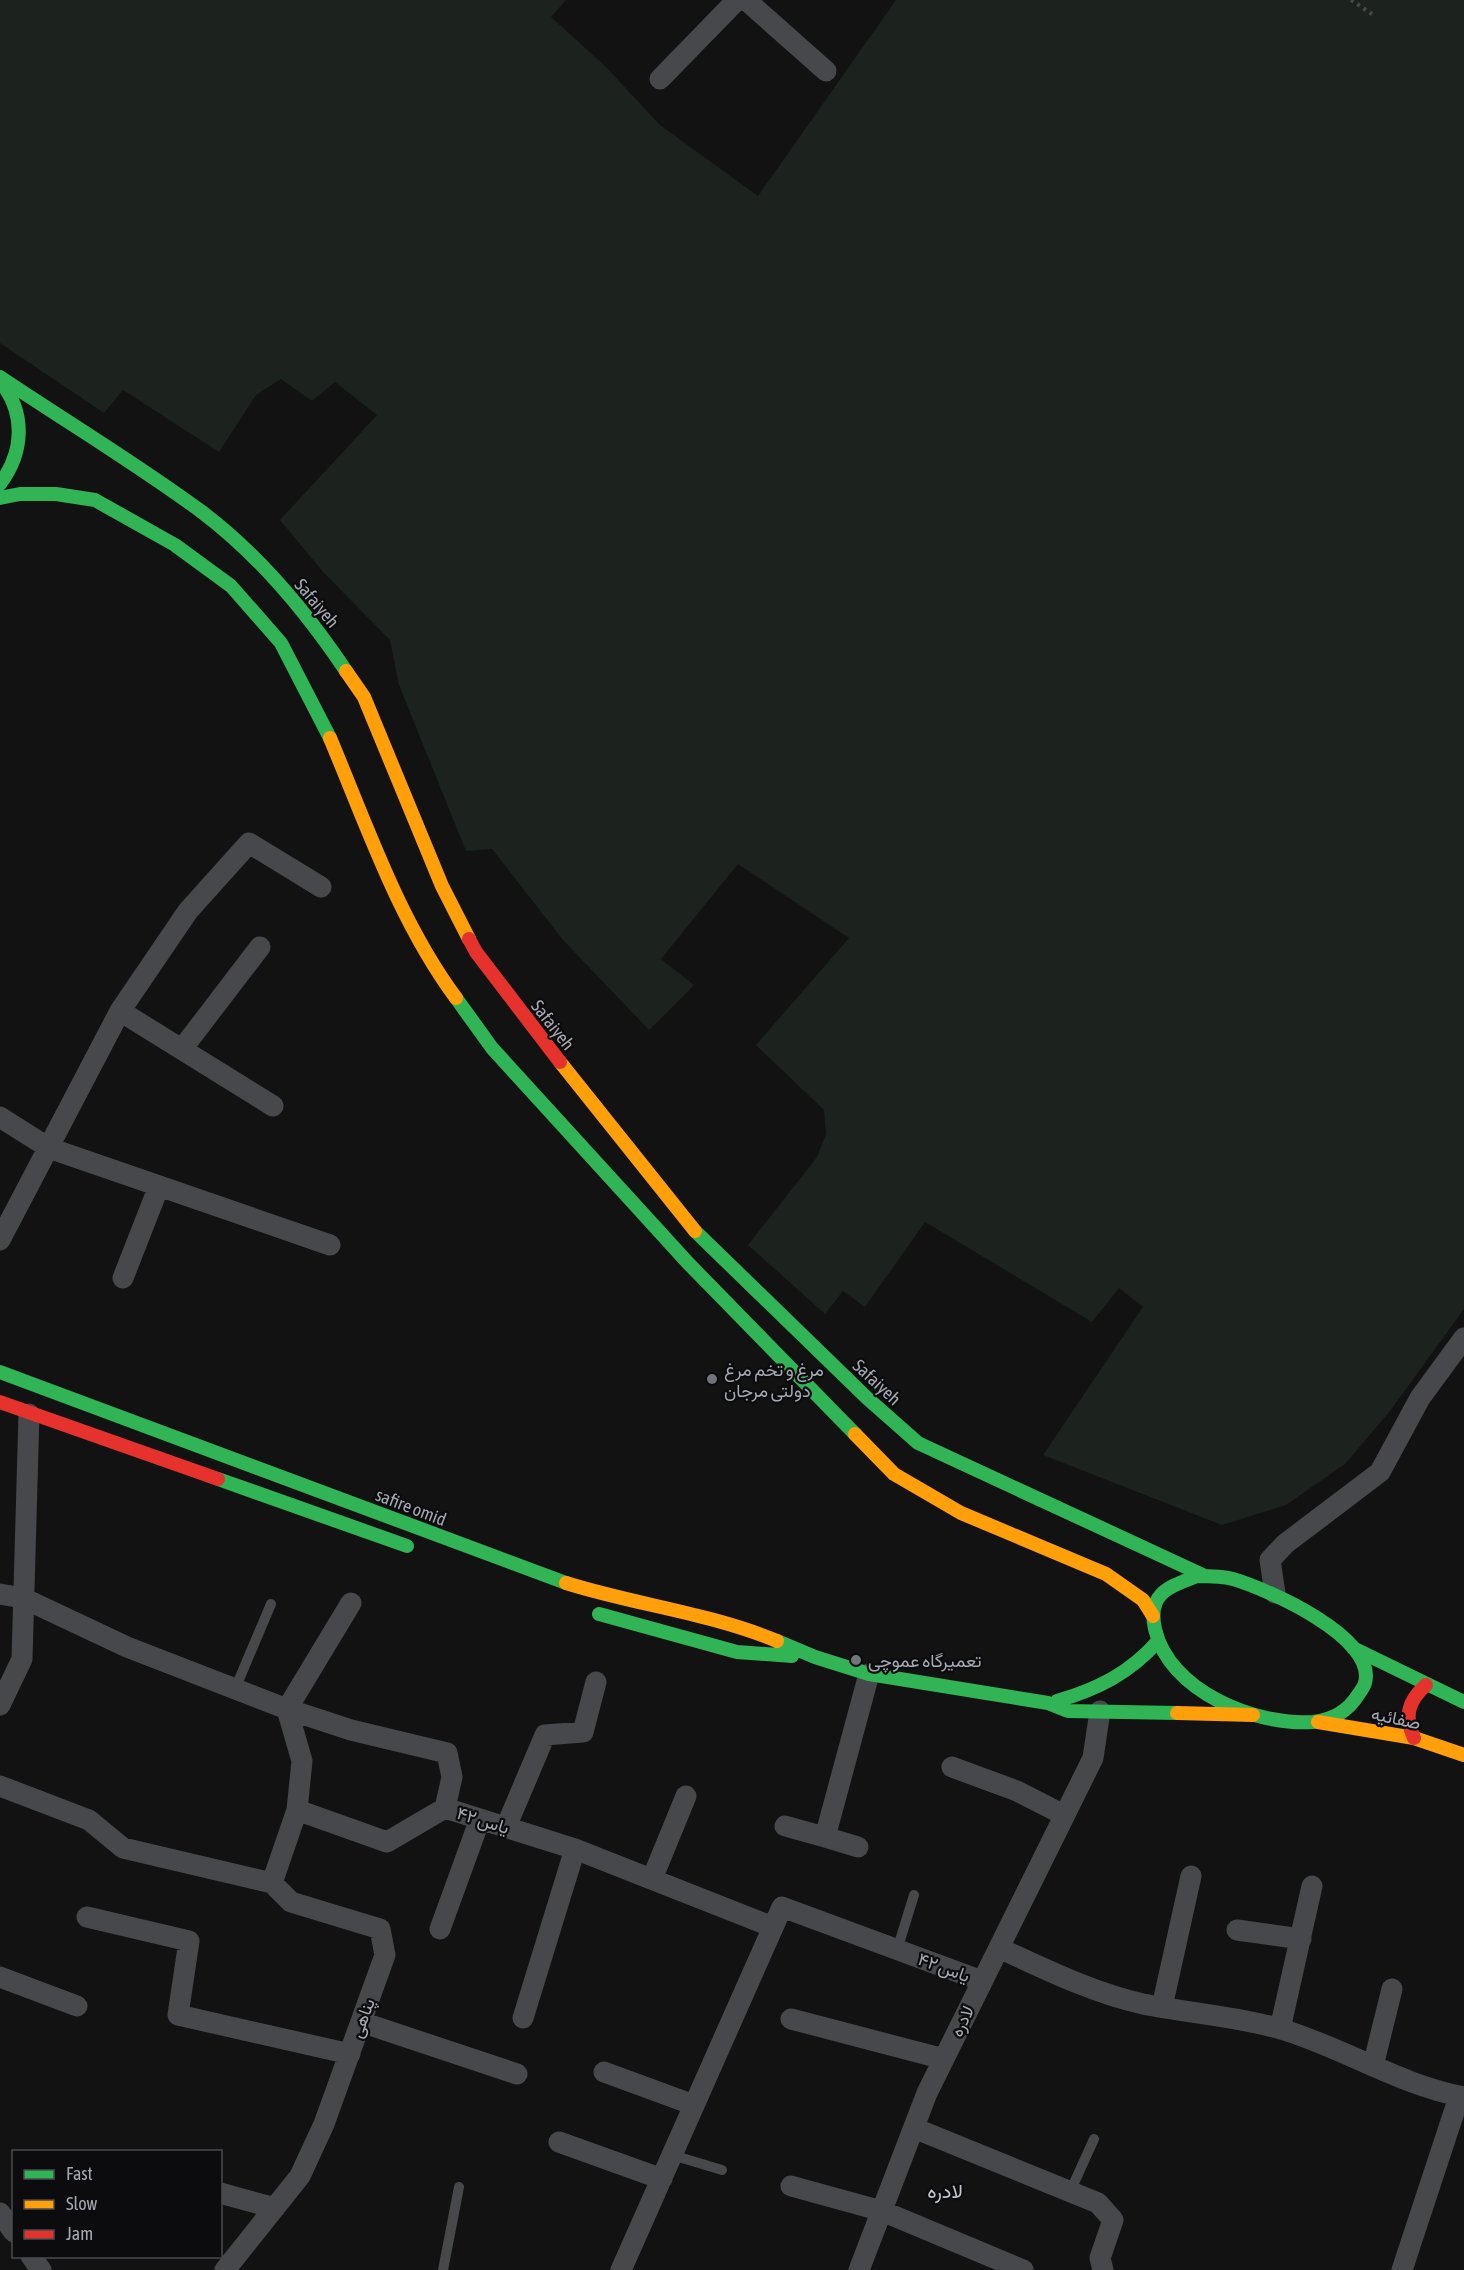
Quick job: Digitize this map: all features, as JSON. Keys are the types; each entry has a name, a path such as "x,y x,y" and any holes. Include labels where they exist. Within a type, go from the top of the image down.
{"main road":[{"path":"0,379 16,408 20,433 15,459 0,484"},
{"name":"Safaiyeh","path":"0,379 202,513 253,558 314,623 364,697 442,886 476,951 526,1020 702,1240 867,1398 918,1443 1204,1576"},
{"path":"0,498 20,494 56,494 95,500 175,545 231,586 281,644 319,713 401,904 439,975 492,1048 688,1263 894,1474 961,1513 1106,1574 1143,1600 1153,1616"},
{"name":"safire omid","path":"0,1372 539,1575 617,1599 743,1628 815,1657 869,1674 1048,1703 1068,1711 1253,1715"},
{"name":"safire omid","path":"0,1402 423,1552"},
{"path":"1197,1576 1230,1578 1275,1593 1314,1616 1353,1648 1365,1662 1367,1683 1358,1699 1340,1716 1318,1722 1287,1722 1253,1715 1199,1689 1173,1664 1153,1632 1152,1609 1164,1590 1197,1576"},
{"name":"safire omid","path":"581,1608 737,1652 815,1657"},
{"path":"1048,1703 1093,1692 1144,1657 1158,1641"},
{"name":"صفائیه","path":"1353,1648 1464,1702"},
{"path":"1413,1738 1407,1726 1409,1703 1414,1694 1426,1685"},
{"name":"صفائیه","path":"1318,1722 1413,1738 1464,1755"}],"street":[{"path":"660,79 738,0"},
{"path":"746,0 826,71"},
{"path":"0,1240 6,1213 49,1148 120,1011 189,911 249,843 321,887"},
{"path":"182,1049 260,946"},
{"path":"120,1011 273,1106"},
{"path":"0,1117 49,1148 330,1245"},
{"path":"123,1278 159,1186"},
{"path":"1275,1593 1270,1560 1285,1544 1380,1472 1420,1398 1464,1338"},
{"path":"0,1705 22,1659 29,1414"},
{"path":"0,1594 23,1598 127,1647 287,1709 351,1730 447,1753 452,1777 445,1808"},
{"path":"0,1786 89,1820 123,1848 272,1883 297,1810 302,1761 287,1709 351,1603"},
{"path":"825,1837 869,1674"},
{"path":"506,1827 544,1735 583,1732 596,1682"},
{"name":"لادره","path":"859,2270 914,2128 944,2059 1093,1758 1100,1711"},
{"path":"952,1767 1017,1791 1064,1815"},
{"path":"652,1880 686,1796"},
{"name":"یاس ۴۲","path":"297,1810 387,1842 445,1808 575,1849 773,1927 782,1907 982,1981"},
{"path":"440,1929 480,1819"},
{"path":"785,1826 858,1847"},
{"path":"523,2018 575,1849"},
{"path":"1162,2007 1191,1876"},
{"name":"پناهی","path":"225,2270 300,2176 324,2124 385,1955 380,1929 291,1902 272,1883"},
{"path":"1280,2029 1312,1886"},
{"path":"87,1917 189,1941 178,2015 350,2054"},
{"path":"621,2270 773,1927"},
{"path":"1237,1930 1300,1939"},
{"path":"999,1948 1071,1980 1140,2003 1280,2029 1336,2049 1401,2079 1462,2097 1402,2270"},
{"path":"0,1977 78,2006"},
{"path":"1373,2066 1392,1989"},
{"path":"791,2019 944,2059"},
{"path":"361,2022 517,2074"},
{"path":"604,2072 694,2105"},
{"path":"914,2128 1098,2203 1113,2220 1100,2258 1103,2270"},
{"path":"559,2142 662,2178"},
{"path":"791,2186 882,2211 1023,2270"},
{"path":"222,2194 275,2208"},
{"path":"0,2213 12,2229"}],"lane":[{"path":"235,1689 271,1604"},
{"path":"897,1950 914,1895"},
{"path":"1070,2192 1094,2139"},
{"path":"672,2155 722,2170"},
{"path":"443,2270 459,2187"}],"path":[{"path":"1351,0 1372,15"}],"shaded area":[{"path":"0,0 566,0 551,17 605,66 660,125 758,196 896,0 1464,0 1464,1309 1390,1411 1345,1464 1286,1505 1222,1525 1043,1455 1143,1307 1119,1288 1092,1322 925,1222 865,1307 843,1291 825,1314 748,1245 817,1157 826,1134 824,1110 756,1045 849,938 738,864 661,959 694,985 649,1030 563,940 492,849 466,851 399,685 390,640 324,573 280,520 377,415 335,382 312,401 281,379 256,395 219,452 123,390 104,413 0,343"}],"traffic: fast":[{"path":"0,377 152,477 223,529 281,586 346,671"},
{"path":"0,381 14,406 19,432 14,459 0,484"},
{"path":"0,498 20,494 56,494 95,500 175,545 231,586 281,643 330,738"},
{"path":"456,998 492,1048 688,1263 855,1434"},
{"path":"695,1231 867,1398 918,1443 1205,1576"},
{"path":"0,1372 566,1583"},
{"path":"218,1479 407,1546"},
{"path":"1197,1576 1224,1577 1249,1584 1293,1604 1337,1633 1354,1649 1364,1666 1365,1683 1354,1701 1339,1714 1327,1719 1313,1722 1290,1722 1241,1711 1196,1687 1177,1670 1163,1651 1153,1617 1154,1607 1162,1593 1197,1576"},
{"path":"599,1614 737,1652 792,1656"},
{"path":"777,1641 815,1657 869,1674 1048,1703 1068,1711 1177,1713"},
{"path":"1057,1701 1100,1685 1125,1671 1158,1641"},
{"path":"1353,1648 1464,1702"}],"traffic: slow":[{"path":"346,671 364,697 442,886 469,939"},
{"path":"330,738 401,905 417,937 456,998"},
{"path":"560,1062 695,1231"},
{"path":"855,1434 894,1474 961,1513 1106,1574 1143,1600 1153,1616"},
{"path":"566,1583 726,1623 777,1641"},
{"path":"1177,1713 1253,1715"},
{"path":"1318,1722 1414,1738 1464,1755"}],"traffic: jam":[{"path":"469,939 476,952 560,1062"},
{"path":"0,1402 218,1479"},
{"path":"1414,1738 1409,1723 1410,1709 1415,1697 1426,1685"}],"place":[{"name":"مرغ و تخم مرغ دولتی مرجان","path":"712,1379"},
{"name":"تعمیرگاه عموچی","path":"856,1660"}],"district":[{"name":"لادره","path":"945,2190"}]}
